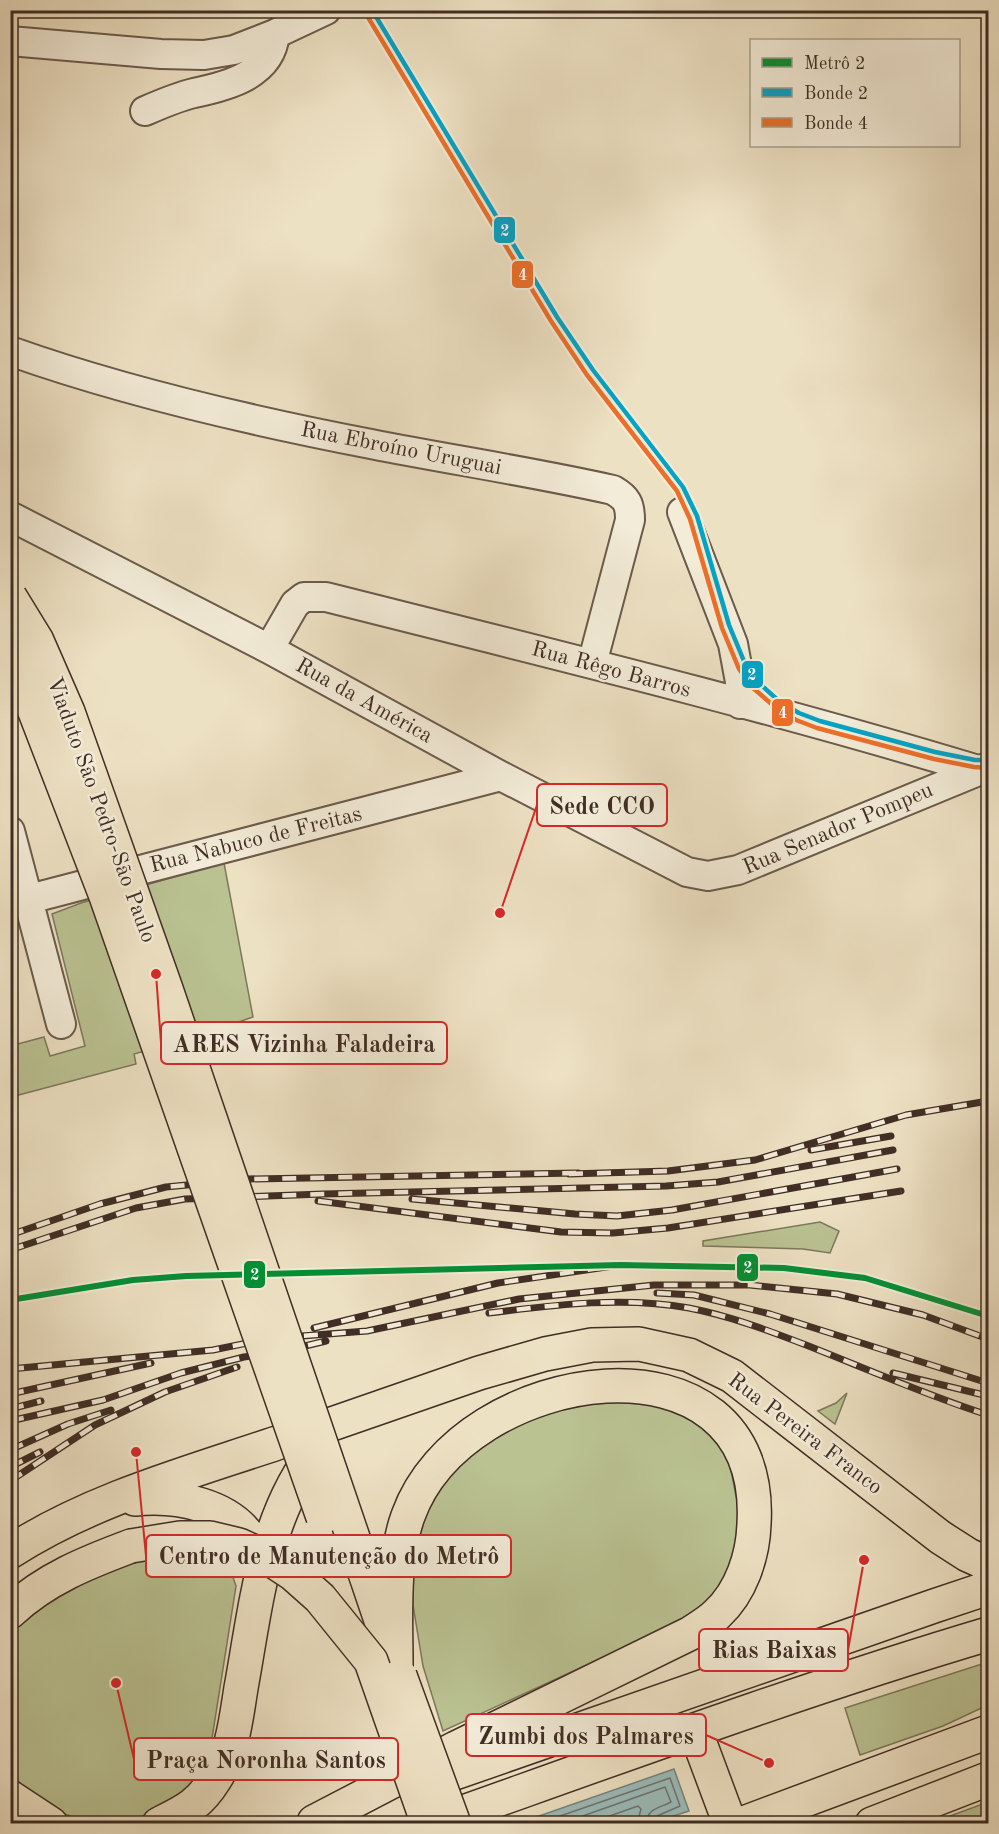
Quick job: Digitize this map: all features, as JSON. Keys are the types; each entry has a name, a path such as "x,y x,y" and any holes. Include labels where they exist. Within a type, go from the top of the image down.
{"main road":[{"name":"Viaduto São Pedro-São Paulo","path":"10,597 38,641 68,712 166,989 355,1575"},
{"name":"Viaduto São Pedro-São Paulo","path":"10,656 27,691 106,896 355,1575"},
{"name":"Rua Pereira Franco","path":"261,1576 286,1497 303,1467 342,1421 479,1373 545,1354 580,1347 639,1344 689,1355 732,1376 940,1537 968,1555 988,1564"},
{"path":"311,1822 691,1633 718,1614 738,1586 753,1546 755,1509 749,1470 736,1438 710,1413 673,1393 637,1387 613,1386 568,1391 524,1404 489,1421 459,1442 431,1473 417,1495 407,1518 384,1663"},
{"path":"10,1552 42,1531 104,1504 277,1443"},
{"path":"104,1504 138,1498 172,1499 200,1505 227,1515 243,1530 254,1545 261,1576 230,1750 215,1780 191,1808 159,1824"},
{"path":"10,1612 48,1583 91,1560 131,1546 180,1538 210,1538 239,1545 270,1559 293,1574 320,1598 384,1663 454,1824"},
{"path":"355,1575 384,1663 429,1824 695,1730 915,1656 988,1634"},
{"path":"311,1822 988,1588"},
{"path":"695,1730 730,1824"},
{"path":"741,1824 986,1734"},
{"path":"872,1824 988,1779"},
{"path":"10,1797 51,1824"}],"street":[{"path":"10,41 161,54 204,55 234,50 326,10"},
{"path":"145,111 170,100 230,85 245,78 269,54 274,44 275,34"},
{"name":"Rua Ebroíno Uruguai","path":"10,351 94,379 238,415 370,444 598,487 619,493 628,502 630,520 592,664"},
{"path":"682,512 733,644 740,682 740,704"},
{"name":"Rua da América","path":"10,516 269,649 501,776 687,872 708,876 720,875"},
{"name":"Rua Rêgo Barros","path":"269,649 295,604 304,597 326,597 592,664 983,768"},
{"name":"Rua Senador Pompeu","path":"720,875 738,870 983,768"},
{"name":"Rua Nabuco de Freitas","path":"20,902 501,776"},
{"path":"10,831 20,902 61,1024"}],"green space":[{"path":"224,863 253,1017 198,1036 134,1054 136,1064 11,1097 10,1046 44,1037 50,1056 85,1046 52,914 81,903"},
{"path":"820,1222 839,1231 830,1253 803,1249 703,1246 703,1241"},
{"path":"847,1393 835,1424 818,1411 836,1403"},
{"path":"638,1400 674,1407 706,1428 728,1456 743,1531 729,1578 691,1617 443,1731 423,1666 413,1605 412,1554 423,1512 449,1475 475,1447 521,1422 578,1405"},
{"path":"194,1553 228,1562 236,1586 210,1751 197,1783 169,1806 137,1818 107,1822 81,1819 58,1812 34,1796 17,1780 11,1770 10,1637 20,1624 35,1612 53,1599 93,1577 148,1557"},
{"path":"988,1662 988,1705 943,1726 860,1755 845,1708"},
{"path":"988,1802 988,1823 931,1823"}],"water":[{"path":"674,1769 689,1811 652,1823 519,1823"}],"railway":[{"path":"569,1174 668,1171 755,1160 906,1115 988,1101"},
{"path":"811,1150 891,1136"},
{"path":"10,1250 136,1208 185,1199 666,1186 718,1182 893,1150"},
{"path":"412,1199 617,1216 672,1210 897,1169"},
{"path":"10,1235 100,1204 166,1187 249,1179 578,1173"},
{"path":"318,1201 561,1232 613,1233 668,1228 901,1191"},
{"path":"314,1328 498,1283 620,1265"},
{"path":"276,1338 367,1331 519,1299 654,1285 750,1285 837,1294 923,1315 988,1339"},
{"path":"657,1293 694,1295 770,1314 988,1383"},
{"path":"489,1313 614,1302 664,1304 689,1308 763,1329 988,1415"},
{"path":"10,1369 213,1350 282,1336"},
{"path":"10,1421 103,1400 181,1373 244,1357 280,1352 326,1341"},
{"path":"10,1394 151,1363"},
{"path":"10,1481 95,1425 165,1392 237,1367"},
{"path":"893,1373 988,1396"},
{"path":"10,1409 41,1401"},
{"path":"10,1450 68,1424 111,1410"},
{"path":"10,1467 40,1452"}],"metro line":[{"name":"2","path":"10,1300 133,1280 186,1276 620,1265 784,1268 865,1278 988,1316"}],"tram line":[{"name":"2","path":"372,10 557,317 593,370 683,487 697,516 729,625 746,666 759,683 780,702 820,721 935,752 975,760 988,760"},
{"name":"4","path":"366,14 551,321 587,375 677,491 690,519 722,628 739,669 753,688 776,708 796,720 817,728 934,759 988,768"}],"place":[{"name":"Sede CCO","path":"500,913"},
{"name":"ARES Vizinha Faladeira","path":"156,974"},
{"name":"Centro de Manutenção do Metrô","path":"136,1452"},
{"name":"Rias Baixas","path":"864,1560"},
{"name":"Praça Noronha Santos","path":"116,1683"},
{"name":"Zumbi dos Palmares","path":"769,1763"}]}
